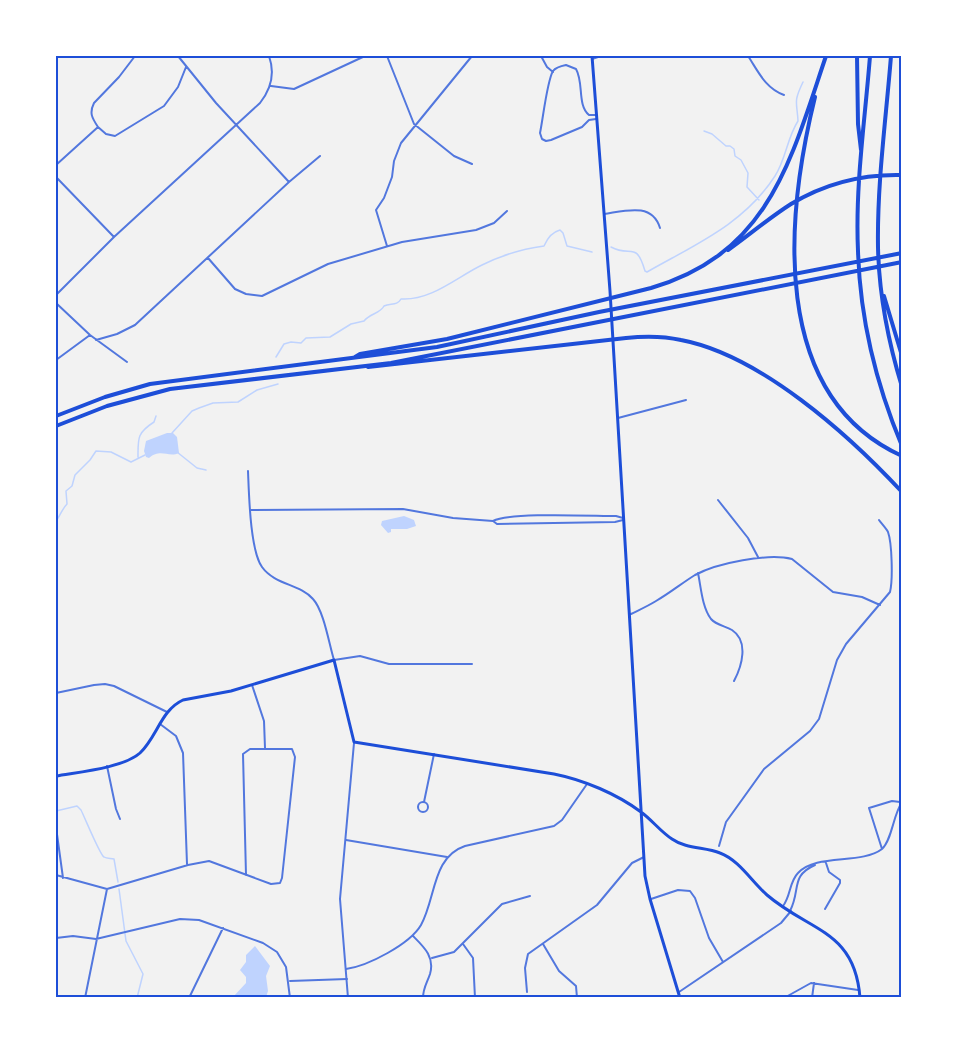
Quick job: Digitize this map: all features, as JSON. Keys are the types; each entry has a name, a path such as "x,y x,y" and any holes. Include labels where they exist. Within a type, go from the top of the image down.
{"highway":[{"path":"857,56 858,124 862,160"},
{"path":"870,56 859,196 858,241 861,292 874,364 886,405 902,446"},
{"path":"891,56 878,236 881,287 887,330 902,387"},
{"path":"826,57 808,128 799,185 795,255 798,302 810,353 827,391 854,424 886,448 902,456"},
{"path":"707,264 744,232 772,196 795,148 826,57"},
{"path":"354,358 360,354 447,339 674,281 707,264 791,204 808,195 850,180 871,176 902,175"},
{"path":"56,416 105,397 150,384 437,347 622,307 902,253"},
{"path":"56,426 107,406 170,389 441,354 902,263"},
{"path":"881,287 902,356"},
{"path":"362,366 374,368 646,336 683,340 713,350 758,371 833,426 902,492"}],"main road":[{"path":"592,57 631,614 644,857 650,899 680,998"},
{"path":"56,776 124,761 141,752 177,702 252,685 334,660 354,742 554,774 587,784 641,812 677,842 720,853 728,858 768,896 826,934 841,947 855,966 860,998"}],"street":[{"path":"135,56 92,108 92,117 106,134 115,136 164,106 178,87 186,67"},
{"path":"178,56 237,126 289,182"},
{"path":"56,295 114,237 260,103 271,86 272,67 269,56"},
{"path":"271,86 294,89 365,56"},
{"path":"387,56 414,124 454,156 472,164"},
{"path":"387,246 376,208 384,198 392,177 397,151 414,124 472,56"},
{"path":"541,56 553,72"},
{"path":"592,57 601,56"},
{"path":"748,56 766,84 774,91 784,95"},
{"path":"563,65 578,70 584,110 596,117 581,128 551,140 542,139 540,133 553,72 563,65"},
{"path":"56,165 98,127"},
{"path":"96,339 117,334 135,325 320,156"},
{"path":"56,177 114,237"},
{"path":"604,214 635,209 643,210 651,213 657,219 660,228"},
{"path":"208,258 236,289 246,294 262,296 328,264 402,242 476,230 494,223 507,211"},
{"path":"56,303 90,335 127,362"},
{"path":"56,360 90,335"},
{"path":"618,418 686,400"},
{"path":"248,471 250,510 256,553 260,564 272,577 314,600 334,660 360,656 389,664 472,664"},
{"path":"718,500 748,537 758,557"},
{"path":"250,510 403,509 453,518 493,521 505,518 538,517 616,516 624,519"},
{"path":"538,517 538,523"},
{"path":"550,517 550,523"},
{"path":"505,518 505,524"},
{"path":"493,521 497,524 505,524 615,522 624,519"},
{"path":"719,846 726,822 764,769 810,731 819,719 837,660 856,631 890,592 893,582 888,531 879,520"},
{"path":"631,614 656,602 698,573 758,557 792,559 833,592 862,597 880,605"},
{"path":"698,573 706,609 711,619 737,633 741,641 743,650 741,663 734,681"},
{"path":"56,693 105,684 114,686 168,712"},
{"path":"252,685 264,721 265,748"},
{"path":"160,724 176,736 183,753 188,865"},
{"path":"348,998 340,899 354,742"},
{"path":"56,875 107,889 188,865 213,862 246,875 274,885 280,883 295,754 292,749 265,748 246,750 243,754 246,875"},
{"path":"424,802 434,754"},
{"path":"106,766 120,819"},
{"path":"346,969 365,965 413,936 424,918 438,875 447,857 465,846 554,826 562,820 587,784"},
{"path":"783,906 788,900 793,878 808,866 882,849 888,841 895,812 901,802 892,801 869,808 882,849"},
{"path":"56,826 63,878"},
{"path":"346,840 447,857"},
{"path":"527,992 525,960 531,952 600,903 632,863 644,857"},
{"path":"825,909 840,883 840,880 829,872 826,862"},
{"path":"678,992 780,923 790,911 796,897 800,875 806,869 820,863"},
{"path":"85,998 107,889"},
{"path":"650,899 678,890 690,891 694,894 709,938 723,962"},
{"path":"432,958 453,953 500,906 530,896"},
{"path":"56,938 73,936 96,939 186,918 204,921 272,947 284,960 290,998"},
{"path":"189,998 223,928"},
{"path":"413,936 426,948 432,958 430,973 423,989 423,998"},
{"path":"543,943 559,971 576,986 577,998"},
{"path":"463,944 473,958 475,998"},
{"path":"289,981 347,979"},
{"path":"812,998 814,983"},
{"path":"784,998 806,984 814,983 859,991"}],"water":[{"path":"173,433 177,437 179,453 161,453 146,457 144,451 146,441"},
{"path":"404,516 414,520 416,526 407,529 391,529 388,533 381,525 382,521"},
{"path":"255,946 270,966 266,976 268,991 266,997 233,997 246,983 246,977 240,970 246,962 246,955"}],"waterway":[{"path":"611,247 636,253 647,272 718,232 734,220 763,193 782,163 791,134 798,121 797,98 803,82"},
{"path":"704,131 734,149 735,156 741,160 748,173 747,187 759,200"},
{"path":"276,357 284,344 301,343 306,338 330,337 351,324 364,321 384,306 396,304 401,299 412,299 433,292 505,255 544,246 550,236 560,230 567,246 592,252"},
{"path":"172,433 192,411 213,403 238,402 257,390 278,384"},
{"path":"138,457 141,433 154,422 156,416"},
{"path":"56,521 67,504 66,491 72,486 75,475 96,451 111,452 131,462 145,455"},
{"path":"177,452 197,468 206,470"},
{"path":"56,811 77,806 81,810 102,855 105,858 114,859 118,882"},
{"path":"119,889 126,941 143,974 137,998"}]}
